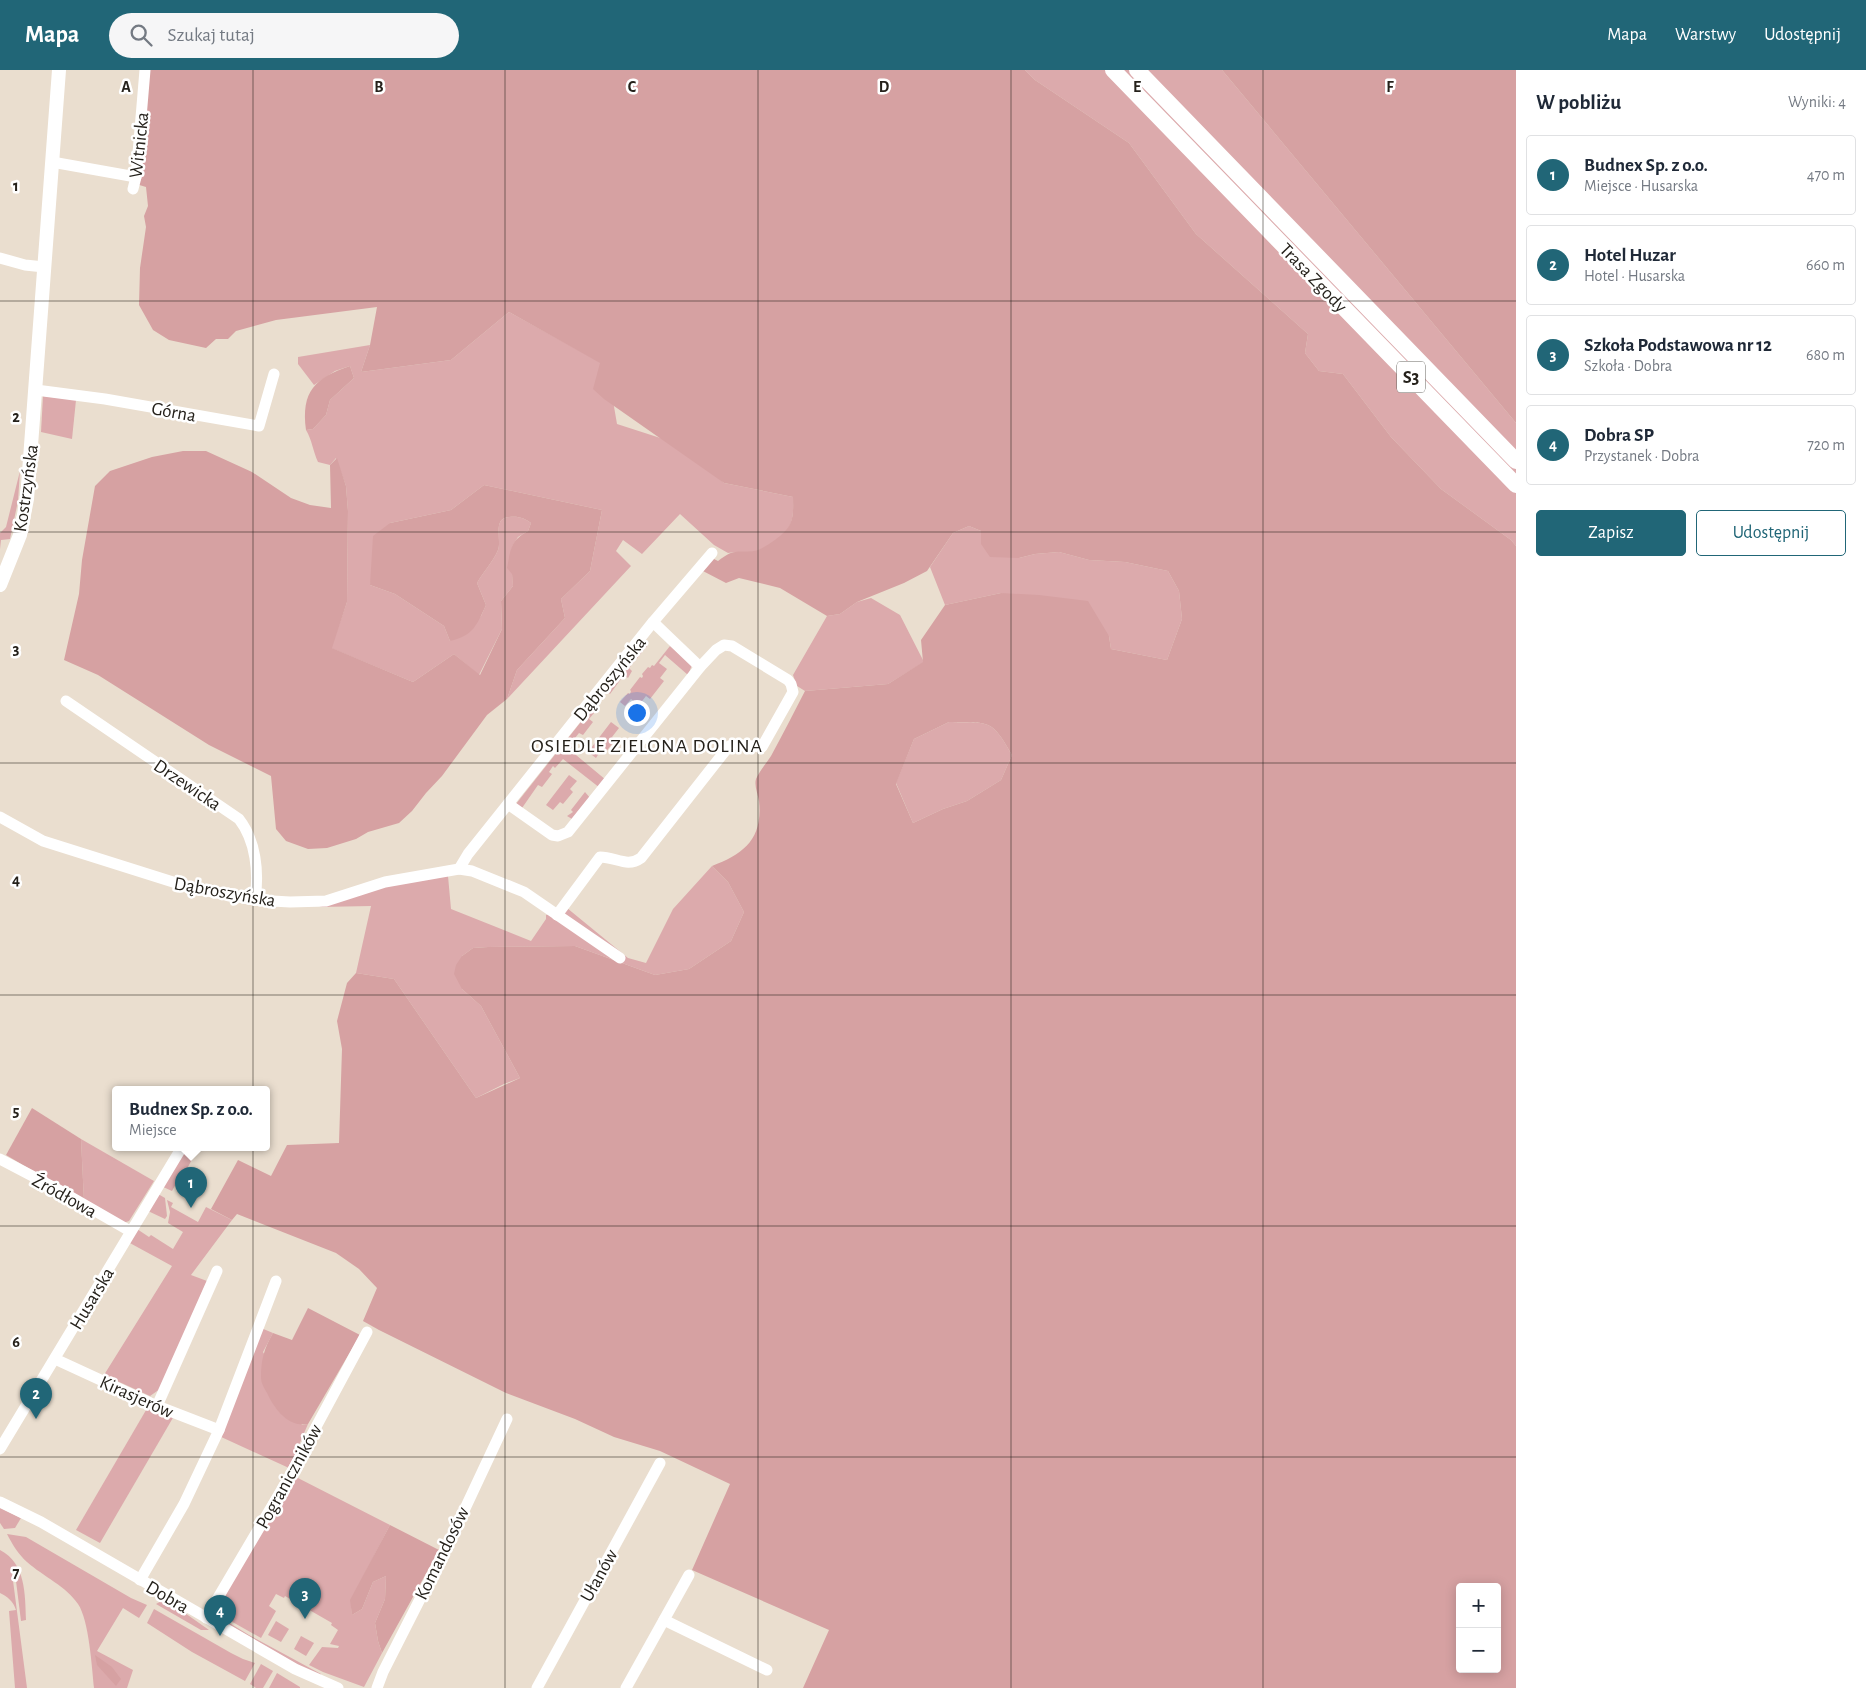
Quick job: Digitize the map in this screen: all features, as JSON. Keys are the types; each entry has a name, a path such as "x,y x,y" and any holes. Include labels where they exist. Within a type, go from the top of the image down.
{"highway":[{"name":"Trasa Zgody","path":"1113,70 1516,485"},
{"name":"Trasa Zgody","path":"1137,70 1516,461"}],"main road":[{"name":"Kostrzyńska","path":"0,585 14,552 28,499 58,70"}],"street":[{"name":"Witnicka","path":"133,189 136,177 145,70"},
{"path":"52,162 136,177"},
{"path":"0,258 24,265 44,267"},
{"name":"Górna","path":"36,390 105,399 259,426 274,374"},
{"name":"Dąbroszyńska","path":"459,869 468,854 653,622 712,553"},
{"name":"Dąbroszyńska","path":"653,622 700,667"},
{"path":"508,804 552,835 558,836 568,832 700,667 716,650 724,645 732,646 788,680 793,692 762,747 734,744 729,746 641,858 635,862 628,863 608,857 600,857 557,915"},
{"name":"Drzewicka","path":"66,701 239,819 250,836 258,884 256,900"},
{"name":"Dąbroszyńska","path":"0,817 43,841 192,888 256,900 290,902 326,901 385,882 459,869 472,871 524,892 620,958"},
{"name":"Husarska","path":"0,1449 180,1151"},
{"name":"Źródłowa","path":"0,1159 130,1231"},
{"path":"157,1406 217,1271"},
{"path":"140,1580 184,1504 219,1430 276,1281"},
{"name":"Pograniczników","path":"206,1618 288,1479 367,1332"},
{"name":"Kirasjerów","path":"55,1359 157,1406 219,1430"},
{"name":"Komandosów","path":"377,1688 382,1672 454,1532 507,1420"},
{"name":"Ułanów","path":"537,1688 660,1463"},
{"name":"Dobra","path":"0,1502 40,1522 295,1669 338,1688"},
{"path":"626,1688 689,1574"},
{"path":"664,1620 767,1670"}],"shaded area":[{"path":"150,70 1025,70 1035,80 1129,143 1196,234 1308,334 1305,353 1319,371 1343,374 1391,437 1441,489 1511,540 1516,546 1516,1688 803,1688 829,1630 692,1570 730,1484 660,1451 614,1437 575,1419 506,1393 379,1330 363,1321 377,1288 359,1269 336,1253 237,1214 232,1220 211,1209 238,1160 271,1176 287,1145 339,1143 342,1049 337,1021 347,983 356,973 394,979 476,1098 520,1078 481,1006 462,989 454,974 456,965 462,956 473,948 575,946 655,975 689,969 731,941 744,912 728,882 712,866 742,850 754,835 758,826 759,814 756,779 771,756 805,691 888,684 923,662 921,640 945,605 1001,593 1088,601 1109,636 1111,649 1167,660 1182,619 1179,591 1168,571 1125,562 1089,560 1059,552 1035,554 1019,558 990,557 981,544 981,531 969,526 953,533 927,571 904,583 857,602 840,614 827,616 780,588 739,578 726,583 701,570 712,558 718,561 735,552 758,550 780,536 788,528 791,521 793,497 724,483 604,399 593,389 600,363 509,312 451,360 361,372 370,345 377,307 276,320 236,331 228,339 216,339 206,348 169,340 153,330 139,305 140,268 146,227 144,216 148,206 146,187 136,184","holes":["949,722 973,722 988,725 994,729 1012,755 1001,780 967,801 943,809 913,823 896,784 914,739"]},
{"path":"1025,70 1222,70 1516,423 1516,546 1511,540 1441,489 1391,437 1343,374 1319,371 1305,353 1308,334 1196,234 1129,143 1035,80"},
{"path":"1222,70 1516,70 1516,423"},
{"path":"509,312 607,366 617,424 682,445 724,483 793,497 793,515 785,533 771,544 753,552 728,553 714,545 680,514 642,554 623,540 616,551 631,566 507,699 517,670 565,618 561,599 590,571 602,510 484,485 451,510 390,523 370,585 395,594 444,626 450,641 481,616 486,605 477,583 498,550 499,525 501,521 504,518 516,517 531,523 528,531 518,537 513,545 511,551 513,586 501,601 502,629 479,675 454,654 413,682 331,648 347,602 348,511 346,486 336,458 330,465 318,462 306,430 313,429 326,415 330,400 354,378 350,366 335,371 314,385 298,364 298,357 370,345 361,372 451,360"},
{"path":"350,366 354,378 330,400 326,415 313,429 306,430 306,405 308,396 313,388 319,381"},
{"path":"43,396 76,400 72,439 41,432"},
{"path":"183,451 206,451 252,472 291,498 310,505 331,508 330,465 337,458 346,486 348,511 347,602 332,648 413,682 454,654 480,675 502,629 501,601 513,586 512,574 507,568 512,546 518,538 528,531 531,523 516,517 504,518 501,521 499,525 498,550 477,583 486,605 480,618 469,633 450,641 444,626 395,594 370,585 373,536 390,523 451,510 484,485 602,510 590,571 561,599 565,618 517,670 507,699 487,715 442,776 399,823 368,832 356,839 327,848 308,849 286,841 276,829 271,776 209,745 98,675 64,660 79,594 82,560 95,486 110,471 152,457"},
{"path":"20,471 18,501 10,539 1,540 0,549 0,533 6,527"},
{"path":"969,526 981,531 1019,558 1035,554 1059,552 1089,560 1125,562 1168,571 1179,591 1182,619 1167,660 1111,649 1109,636 1001,593 945,605 930,567 953,533"},
{"path":"871,598 900,615 924,662 888,684 805,691 797,686 793,675 827,616 840,614 857,602"},
{"path":"642,643 647,646 629,668 632,671 628,678 624,675 610,694 605,689"},
{"path":"670,646 692,665 688,675 665,655 659,663 667,669 660,678 664,681 650,699 646,696 639,705 631,699 625,706 620,702 628,693 630,694 630,690 640,677 642,678 642,674 648,667 654,666"},
{"path":"595,704 599,707 589,719 593,722 583,735 579,733 575,738 577,740 570,750 606,780 600,788 563,759 555,768 553,766 549,772 552,774 542,787 538,785 522,808 516,804"},
{"path":"611,722 619,728 612,737 615,740 605,753 601,750 596,758 588,752"},
{"path":"949,722 973,722 988,725 999,734 1012,755 1001,780 967,801 943,809 913,823 896,783 914,739"},
{"path":"569,775 577,781 570,789 573,792 563,804 560,802 553,810 546,805"},
{"path":"585,792 591,799 572,819 567,816 573,812 571,810"},
{"path":"712,866 728,882 744,912 731,941 689,969 655,975 575,946 473,948 462,956 462,989 481,1006 520,1078 476,1098 394,979 356,973 371,906 319,907 400,882 448,876 451,909 531,941 546,919 546,915 567,908 628,958 646,963 673,909"},
{"path":"32,1108 81,1139 84,1201 6,1155"},
{"path":"81,1139 154,1181 129,1221 123,1223 84,1201"},
{"path":"183,1151 197,1151 179,1183 177,1182 172,1191 161,1186"},
{"path":"158,1194 165,1198 167,1216 165,1219 148,1211"},
{"path":"167,1200 173,1203 171,1207 198,1222 206,1207 232,1220 191,1275 207,1281 160,1389 150,1396 104,1375 172,1266 128,1242 137,1229 149,1237 151,1235 173,1249 183,1232 168,1223 170,1212"},
{"path":"308,1308 360,1335 308,1424 301,1424 288,1420 278,1410 263,1386 261,1371 267,1344 273,1333 292,1340"},
{"path":"261,1328 273,1333 263,1352 302,1425 308,1424 289,1468 219,1436"},
{"path":"149,1405 174,1416 100,1543 76,1530"},
{"path":"294,1476 390,1525 351,1600 352,1615 362,1609 373,1582 386,1576 385,1599 375,1623 382,1653 364,1687 309,1665 322,1647 338,1648 339,1646 330,1644 338,1630 331,1625 332,1623 285,1596 284,1598 276,1594 269,1606 276,1611 261,1638 213,1611"},
{"path":"0,1508 21,1518 15,1528 4,1529 0,1523"},
{"path":"390,1525 439,1550 382,1653 375,1623 385,1599 386,1576 373,1582 362,1609 352,1615 350,1600"},
{"path":"7,1534 26,1537 131,1598 147,1605 139,1618 123,1608 97,1651 133,1670 127,1688 94,1688 91,1657 82,1611 67,1592 24,1559"},
{"path":"0,1550 15,1563 24,1590 26,1620 21,1621 15,1573 12,1573 27,1688 15,1688 9,1611 16,1610 10,1600 0,1593"},
{"path":"165,1599 209,1630 201,1630 156,1604"},
{"path":"154,1609 231,1653 255,1663 245,1681 192,1652 147,1623"},
{"path":"215,1614 249,1635 321,1674 320,1676 214,1616"},
{"path":"276,1621 289,1629 281,1642 268,1635"},
{"path":"301,1636 314,1643 306,1656 294,1649"},
{"path":"95,1655 112,1667 121,1679 116,1686 97,1665"},
{"path":"261,1664 273,1671 263,1688 256,1688 250,1684"},
{"path":"277,1673 300,1687 300,1688 269,1688"}],"place":[{"name":"Budnex Sp. z o.o.","path":"191,1208"},
{"name":"Hotel Huzar","path":"36,1419"},
{"name":"Szkoła Podstawowa nr 12","path":"305,1619"},
{"name":"Dobra SP","path":"220,1636"}],"district":[{"name":"OSIEDLE ZIELONA DOLINA","path":"647,745"}]}
